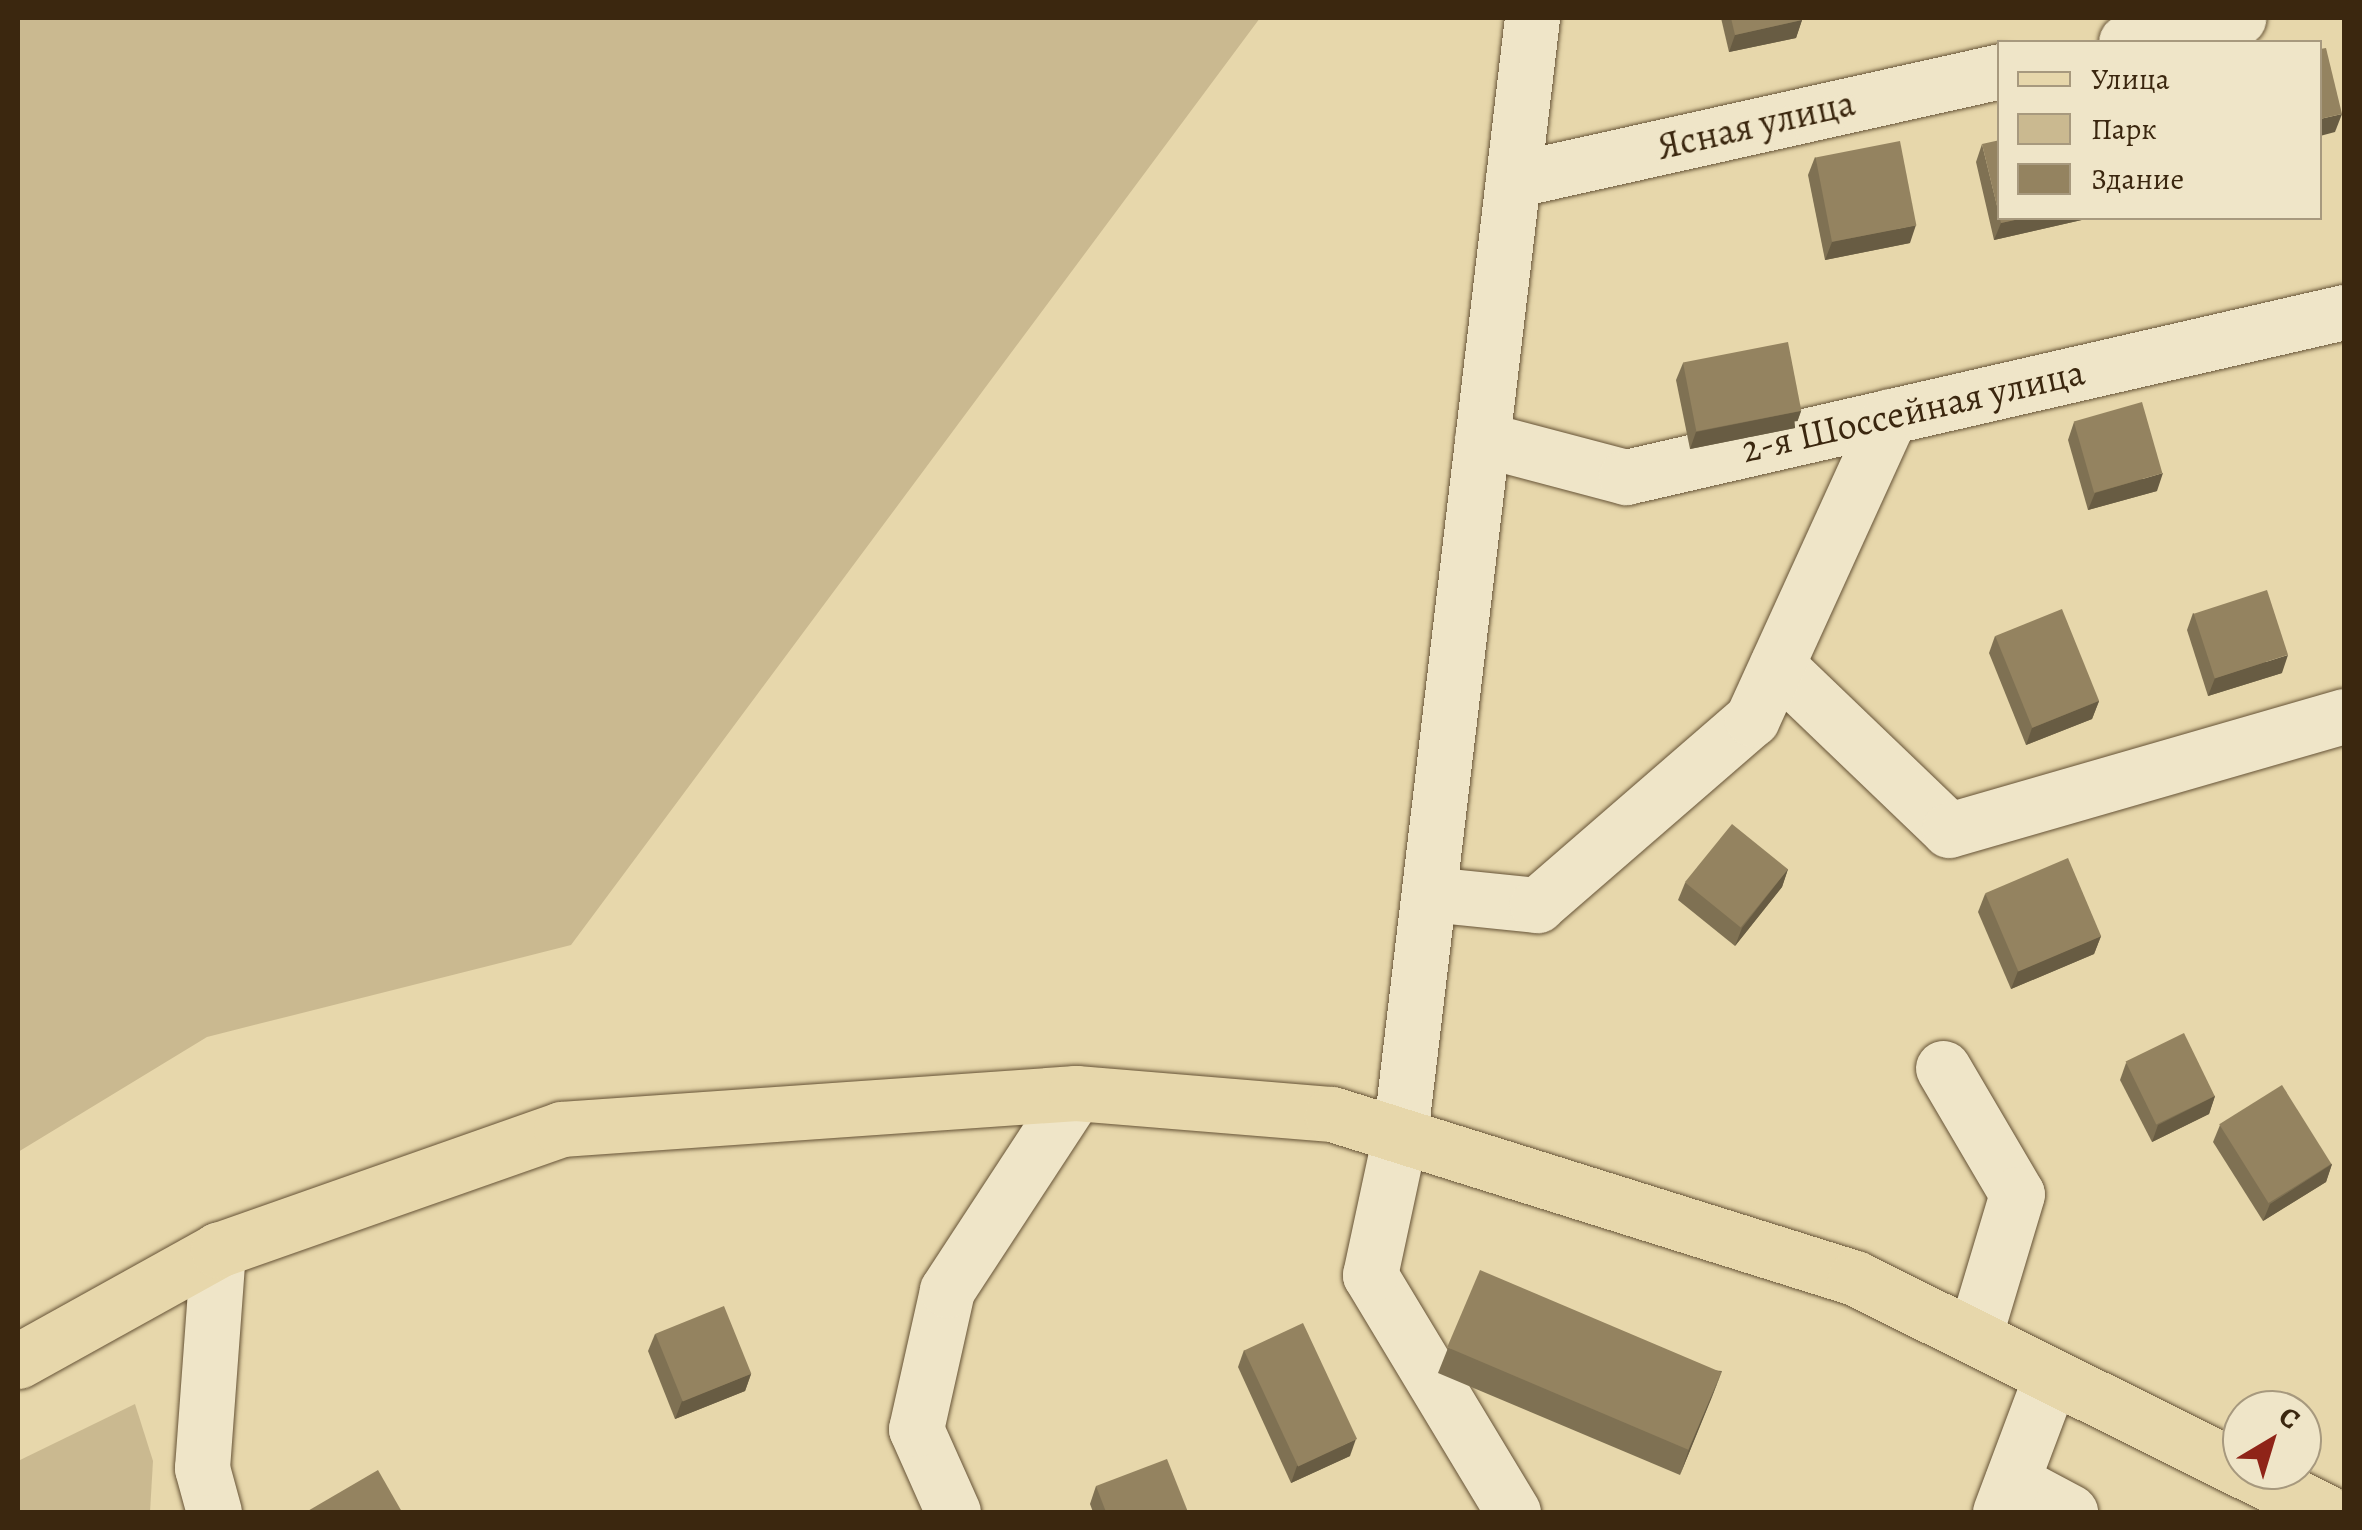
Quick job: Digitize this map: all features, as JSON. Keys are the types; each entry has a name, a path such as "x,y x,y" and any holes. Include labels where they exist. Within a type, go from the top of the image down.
{"main road":[{"path":"18,1361 218,1250 561,1129 1076,1093 1332,1114 1855,1278 2326,1512"}],"street":[{"path":"1513,1512 1370,1275 1400,1136 1532,18"},
{"path":"2135,40 2238,18"},
{"name":"Ясная улица","path":"1513,180 1997,72"},
{"name":"2-я Шоссейная улица","path":"1482,438 1626,476 2344,312"},
{"path":"1429,894 1537,905 1752,719 1890,416"},
{"path":"1777,665 1949,830 2344,716"},
{"path":"1943,1068 2017,1194 1974,1338"},
{"path":"953,1512 916,1428 947,1290 1076,1093"},
{"path":"214,1512 202,1468 218,1250"},
{"path":"2051,1376 2006,1497 2070,1512"}],"green space":[{"path":"18,18 1260,18 571,945 207,1037 18,1152"},
{"path":"135,1404 153,1461 150,1512 18,1512 18,1461"}],"building":[{"path":"1731,18 1801,18 1802,20 1735,35"},
{"path":"2326,48 2342,114 2322,119 2322,49"},
{"path":"1900,141 1916,225 1832,242 1816,157"},
{"path":"1997,141 1997,206 1982,144"},
{"path":"1788,342 1801,411 1696,431 1683,362"},
{"path":"2142,402 2162,473 2094,493 2074,422"},
{"path":"2267,590 2288,655 2215,678 2194,614"},
{"path":"2062,609 2099,701 2032,728 1995,636"},
{"path":"1732,824 1788,869 1741,928 1685,882"},
{"path":"2068,858 2101,936 2018,971 1985,893"},
{"path":"2184,1033 2215,1096 2156,1124 2126,1061"},
{"path":"2282,1085 2331,1164 2269,1203 2219,1124"},
{"path":"1480,1270 1721,1372 1688,1450 1447,1347"},
{"path":"724,1306 751,1374 683,1401 655,1334"},
{"path":"1303,1323 1357,1439 1298,1466 1244,1350"},
{"path":"1167,1459 1188,1512 1106,1512 1096,1486"},
{"path":"378,1470 402,1512 306,1512"}]}
